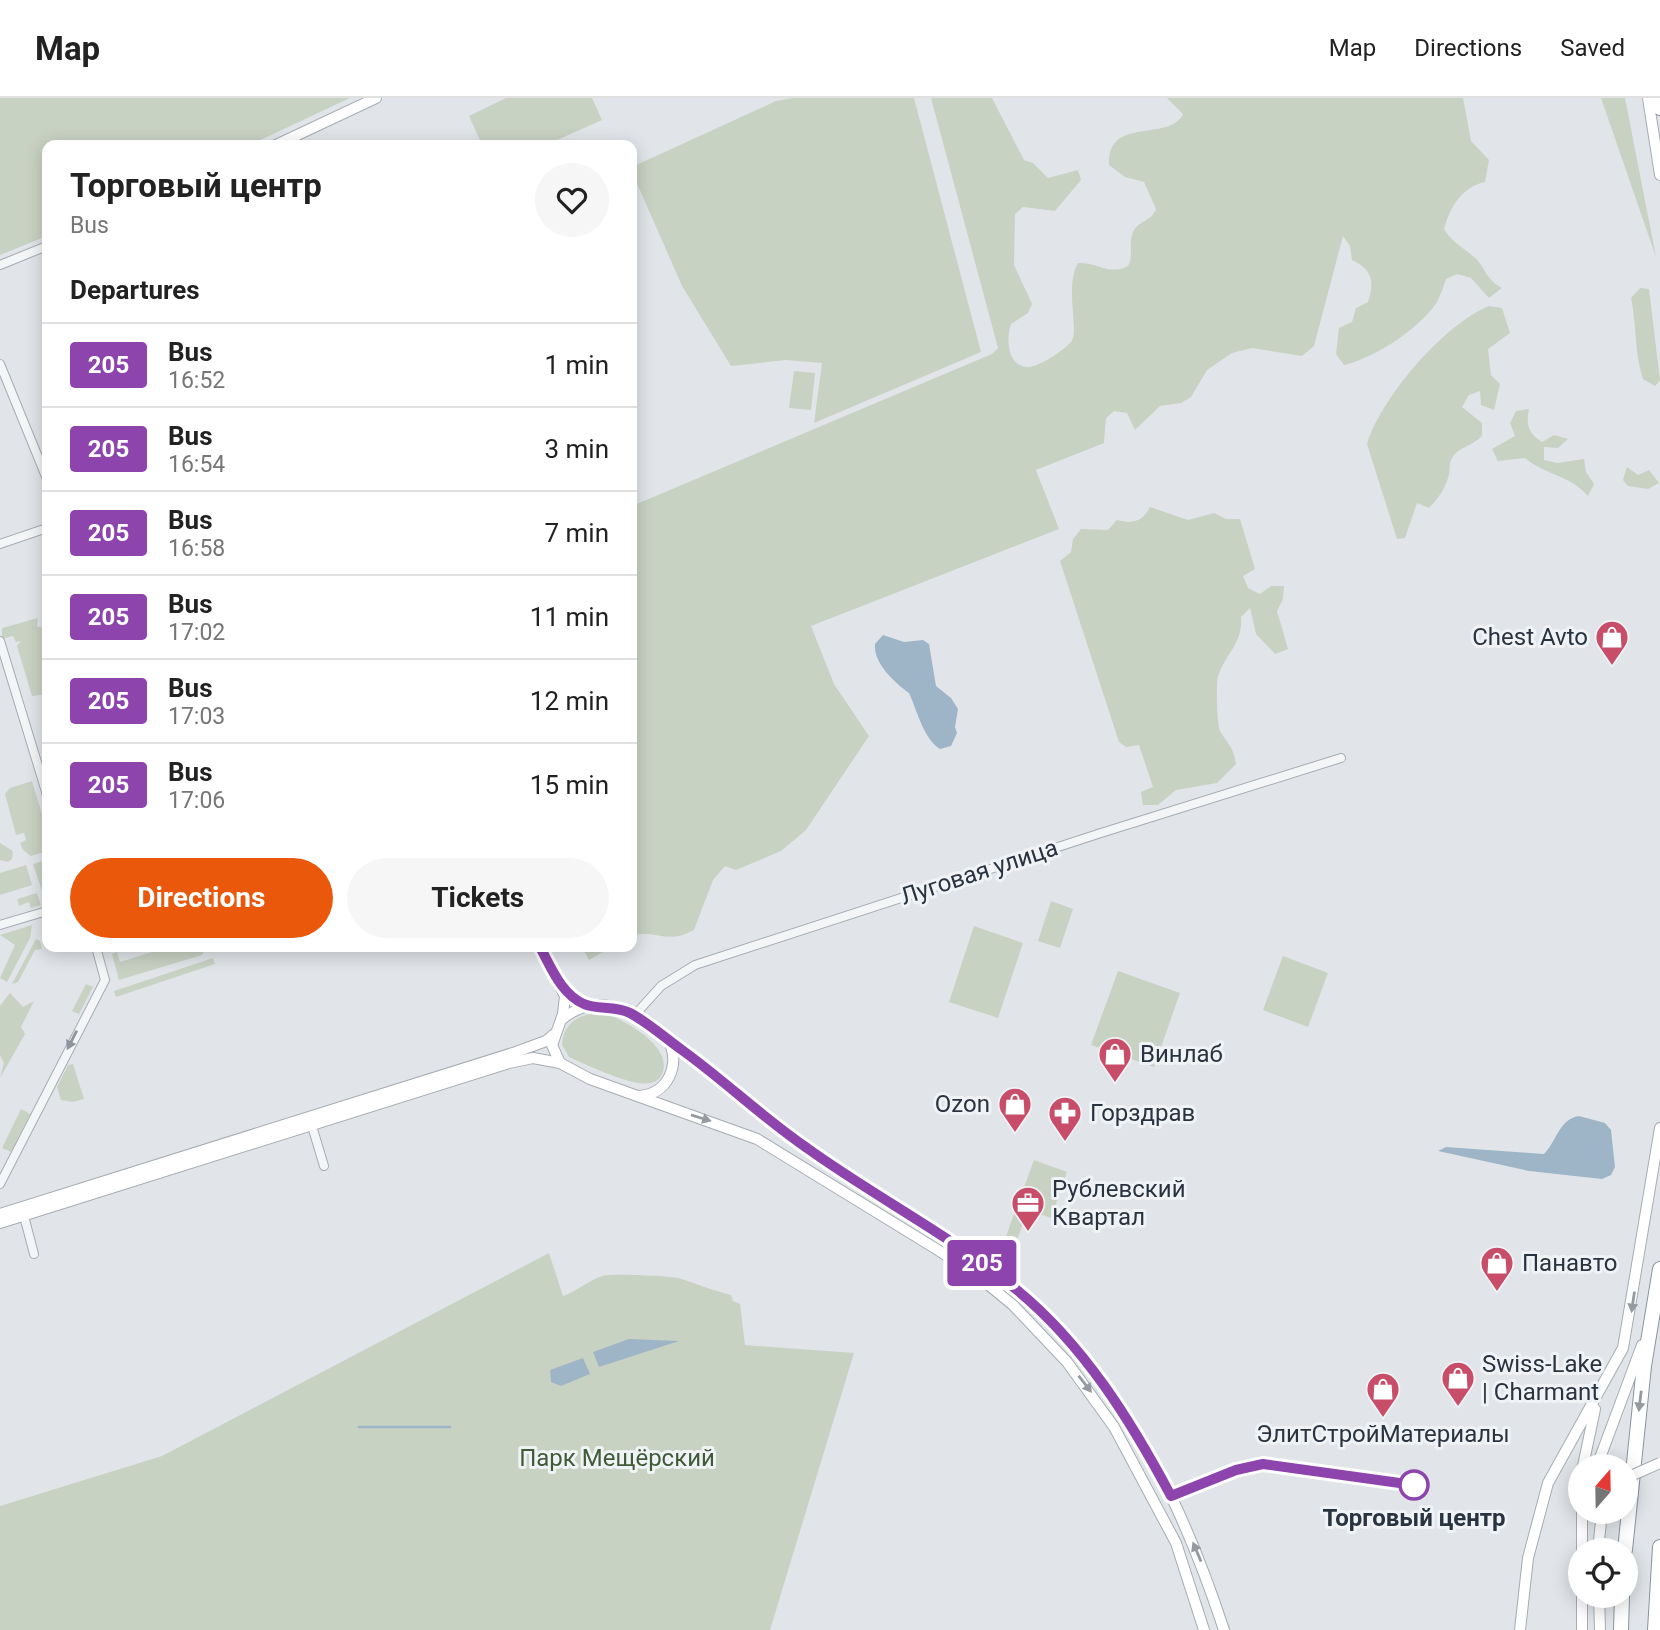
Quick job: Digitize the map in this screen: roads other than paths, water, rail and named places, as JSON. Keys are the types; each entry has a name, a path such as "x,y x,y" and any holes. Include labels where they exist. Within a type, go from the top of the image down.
{"highway":[{"path":"1658,98 1660,108"},
{"path":"1626,1538 1644,1366 1660,1269"},
{"path":"1656,1630 1660,1548"},
{"path":"1621,1630 1622,1608"}],"street":[{"path":"287,140 376,98"},
{"path":"1648,98 1660,175"},
{"path":"0,265 42,248"},
{"path":"0,364 42,467"},
{"path":"0,544 42,530"},
{"path":"0,641 42,779"},
{"name":"Луговая улица","path":"634,1016 661,986 695,965 1101,832 1341,758"},
{"path":"0,925 42,912"},
{"path":"0,1184 105,980 97,952"},
{"path":"0,1214 546,1041 553,1035 561,1020 565,996 543,952"},
{"path":"561,985 585,1005"},
{"path":"561,1020 585,1005 609,1006 634,1016 721,1078 805,1147 989,1268 1020,1292 1050,1322 1105,1386 1128,1418 1171,1496 1207,1575 1224,1630"},
{"path":"553,1035 552,1045 560,1063"},
{"path":"637,1096 655,1092 670,1078 674,1057 668,1041"},
{"path":"0,1223 509,1063 533,1058 560,1063 590,1079 757,1139 980,1278 1039,1329 1093,1395 1156,1504 1176,1543 1204,1630"},
{"path":"312,1126 324,1166"},
{"path":"1585,1454 1592,1415 1627,1333 1660,1128"},
{"path":"24,1216 34,1254"},
{"path":"1602,1454 1620,1409 1653,1309"},
{"path":"1520,1630 1528,1558 1548,1483 1605,1384"},
{"path":"1638,1471 1660,1464"},
{"path":"1582,1608 1582,1630"}],"water":[{"path":"883,635 904,642 923,640 929,644 936,686 951,698 958,709 955,727 957,733 951,746 940,749 934,744 925,731 909,693 881,665 875,644"},
{"path":"1579,1116 1605,1123 1611,1130 1615,1167 1611,1175 1602,1179 1529,1171 1438,1151 1446,1147 1544,1154 1567,1121"},
{"path":"629,1339 679,1341 599,1367 593,1352"},
{"path":"583,1358 590,1374 561,1386 551,1382 550,1370"}],"waterway":[{"path":"359,1427 450,1427"}],"place":[{"name":"Chest Avto","path":"1612,667"},
{"name":"Винлаб","path":"1115,1084"},
{"name":"Ozon","path":"1015,1134"},
{"name":"Горздрав","path":"1065,1143"},
{"name":"Рублевский Квартал","path":"1028,1233"},
{"name":"Панавто","path":"1497,1293"},
{"name":"Swiss-Lake | Charmant","path":"1458,1408"},
{"name":"ЭлитСтройМатериалы","path":"1383,1419"},
{"name":"Торговый центр","path":"1414,1485"}],"park label":[{"name":"Парк Мещёрский","path":"617,1458"}]}
